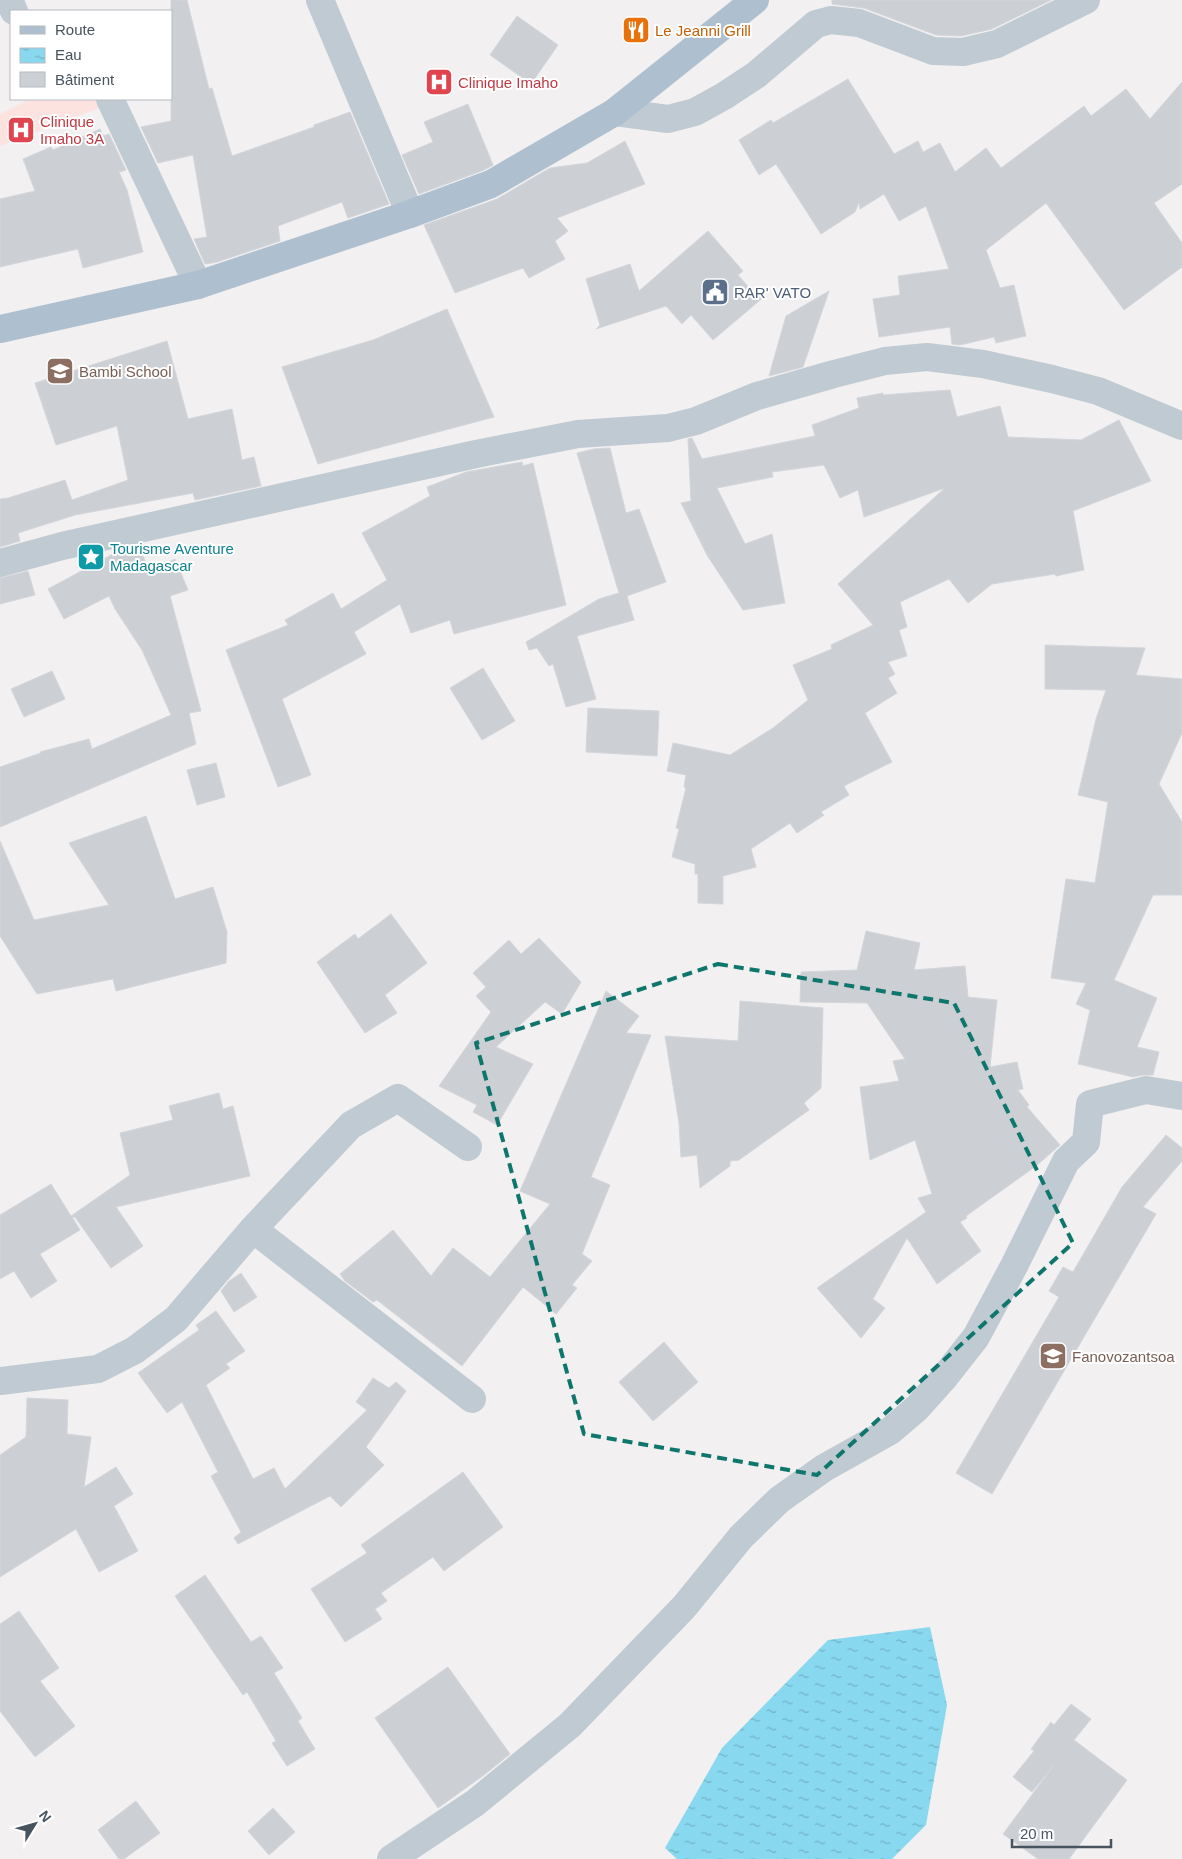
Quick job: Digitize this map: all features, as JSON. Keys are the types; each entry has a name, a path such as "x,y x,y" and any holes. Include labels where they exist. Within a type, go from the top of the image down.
{"main road":[{"path":"0,329 198,285 410,214 491,184 615,112 755,0"}],"street":[{"path":"320,0 410,214"},
{"path":"615,112 668,119 695,112 756,75 816,24 831,20 859,23 933,51 963,52 997,44 1086,0"},
{"path":"110,100 198,285"},
{"path":"0,563 62,546 476,454 578,434 668,428 696,422 758,396 885,361 927,357 983,364 1052,379 1098,391 1182,426"},
{"path":"391,1859 476,1802 570,1725 684,1607 741,1537 780,1500 824,1468 890,1431 918,1408 976,1336 1014,1266 1066,1161 1086,1142 1090,1104 1146,1090 1182,1096"},
{"path":"0,1381 98,1369 135,1350 176,1319 253,1229 351,1125 398,1098 468,1147"},
{"path":"253,1229 472,1399"}],"highlighted area":[{"path":"718,964 954,1003 1073,1243 817,1475 584,1434 476,1043"}],"shaded area":[{"name":"Clinique Imaho 3A","path":"28,100 107,100 109,104 0,146 0,114"}],"water":[{"path":"930,1627 947,1705 926,1825 892,1859 677,1859 665,1848 722,1748 828,1640"}],"building":[{"path":"171,0 187,0 209,89 212,88 232,156 350,112 389,204 348,218 342,202 278,226 280,241 217,262 205,264 194,239 207,237 193,155 158,163 141,127 171,121"},
{"path":"832,0 1051,0 992,29 961,36 936,35 864,8 832,4"},
{"path":"517,16 558,45 531,84 490,55"},
{"path":"848,79 894,154 918,141 923,152 940,143 955,172 986,148 1001,168 1084,106 1091,116 1126,89 1150,119 1182,82 1182,184 1154,203 1182,243 1182,267 1124,310 1046,203 986,250 1000,288 1014,285 1026,336 996,343 994,337 960,345 952,344 950,327 879,337 873,299 900,295 898,276 949,269 926,206 899,221 884,194 860,209 859,202 855,212 821,234 776,164 759,175 739,140 771,120 773,123"},
{"path":"468,104 493,165 419,194 402,155 433,142 424,122"},
{"path":"100,129 103,136 109,134 126,170 119,172 127,190 143,252 83,268 78,249 0,267 0,199 35,191 23,159 51,147 53,150"},
{"path":"625,141 645,184 557,218 568,231 555,241 565,259 529,278 523,268 455,293 424,225 497,199 550,168 587,163"},
{"path":"708,231 743,271 738,275 756,296 752,297 765,296 713,340 691,315 682,324 666,306 596,329 600,325 586,279 630,264 639,291"},
{"path":"829,291 803,367 769,376 786,316"},
{"path":"447,309 494,417 318,464 282,367 373,340"},
{"path":"167,341 188,419 232,409 242,460 254,457 261,486 195,500 193,493 75,515 18,533 20,541 0,547 0,499 65,480 72,500 128,480 117,426 56,445 35,383"},
{"path":"950,390 957,417 1000,406 1008,437 1081,440 1119,420 1151,481 1073,511 1084,570 1056,576 1055,574 992,584 968,603 949,579 900,602 907,627 899,630 907,656 888,662 895,674 888,678 897,693 865,713 892,762 844,786 849,795 821,812 824,815 797,833 790,823 751,849 756,867 723,876 723,904 698,903 698,874 695,874 695,864 672,857 679,829 676,828 686,788 684,787 686,775 667,771 673,743 730,755 773,728 808,700 793,665 832,649 831,645 873,625 838,584 945,488 864,517 858,490 840,498 824,465 772,472 773,477 717,488 745,544 772,534 785,603 743,610 707,555 681,503 691,501 688,439 692,438 702,459 815,436 812,425 859,408 857,398 883,393 883,395"},
{"path":"610,448 626,513 639,509 666,582 627,596 634,620 577,636 596,699 566,707 553,664 549,666 537,648 529,650 526,642 599,599 619,593 577,453"},
{"path":"522,462 523,466 533,463 566,605 454,634 450,620 411,633 400,604 354,632 366,654 282,699 311,775 278,787 226,650 288,625 285,620 333,593 341,609 387,580 362,533 430,496 427,487 466,472"},
{"path":"139,545 149,572 175,559 188,590 170,596 201,711 189,713 196,744 0,827 0,767 40,752 89,739 92,749 171,715 142,650 115,609 109,596 64,619 48,589 124,548"},
{"path":"28,571 35,595 0,604 0,578"},
{"path":"1045,645 1145,648 1136,675 1182,679 1182,733 1159,784 1182,822 1182,895 1153,895 1114,980 1157,998 1137,1047 1159,1052 1153,1075 1133,1077 1078,1064 1090,1010 1076,1004 1086,983 1051,978 1066,879 1095,883 1108,802 1078,795 1096,719 1106,690 1045,689"},
{"path":"483,668 515,721 482,740 450,688"},
{"path":"52,671 65,699 24,717 11,689"},
{"path":"588,708 659,711 657,756 586,752"},
{"path":"216,763 225,797 197,805 187,770"},
{"path":"146,816 175,899 213,887 227,932 226,963 116,991 113,979 37,994 0,936 0,841 34,920 109,905 69,843"},
{"path":"391,914 427,963 385,995 397,1013 365,1033 317,962 355,934 358,939"},
{"path":"866,931 920,943 914,970 965,966 968,997 997,1000 990,1067 1017,1062 1023,1089 1018,1090 1029,1105 1027,1107 1060,1145 1036,1166 960,1222 981,1251 937,1284 907,1238 873,1299 885,1308 861,1338 817,1288 926,1212 918,1198 932,1194 915,1140 870,1160 860,1087 899,1081 893,1061 905,1059 867,1003 800,1002 801,972 857,970"},
{"path":"539,938 581,982 562,1014 545,1002 496,1047 533,1064 497,1125 473,1112 477,1105 439,1086 491,1012 476,996 486,987 473,973 509,940 521,954"},
{"path":"606,991 639,1016 626,1033 651,1035 591,1177 610,1185 582,1254 592,1261 572,1285 577,1288 556,1314 523,1287 462,1366 377,1300 373,1302 345,1281 340,1274 393,1230 431,1276 453,1248 490,1277 550,1204 520,1191"},
{"path":"740,1001 823,1008 821,1088 804,1103 809,1110 739,1160 730,1161 730,1166 700,1188 697,1155 681,1157 679,1123 665,1036 738,1041"},
{"path":"219,1093 223,1109 233,1106 250,1176 116,1207 143,1246 111,1268 75,1217 72,1217 80,1230 40,1254 57,1281 31,1298 14,1271 0,1279 0,1215 51,1184 71,1216 130,1175 120,1133 173,1120 169,1106"},
{"path":"1166,1135 1182,1148 1182,1161 1143,1207 1156,1214 992,1494 956,1473 1059,1297 1049,1291 1063,1267 1073,1272 1122,1187"},
{"path":"241,1273 257,1297 234,1312 221,1291 229,1281"},
{"path":"216,1311 245,1351 226,1364 230,1368 206,1385 253,1479 274,1468 285,1489 367,1410 356,1402 373,1378 389,1388 396,1382 406,1391 366,1447 384,1465 341,1507 330,1496 238,1544 234,1538 241,1532 211,1476 218,1472 182,1402 167,1413 138,1373 199,1330 196,1325"},
{"path":"664,1342 698,1382 653,1421 619,1382"},
{"path":"27,1398 68,1400 67,1434 91,1437 84,1487 116,1467 133,1494 114,1506 138,1551 99,1572 76,1529 0,1577 0,1455 26,1437"},
{"path":"463,1472 503,1527 444,1571 433,1557 381,1593 387,1601 375,1609 382,1619 345,1642 311,1589 367,1553 361,1545"},
{"path":"205,1575 251,1642 261,1636 283,1668 274,1673 302,1718 298,1721 315,1749 287,1766 272,1743 276,1741 247,1692 243,1695 175,1596"},
{"path":"19,1611 59,1668 40,1681 75,1726 35,1757 0,1711 0,1624"},
{"path":"448,1667 510,1754 438,1808 375,1718"},
{"path":"1071,1704 1091,1719 1074,1740 1127,1780 1069,1859 1038,1859 1003,1834 1054,1765 1032,1792 1013,1777 1034,1751 1031,1749 1051,1722 1054,1725"},
{"path":"136,1801 160,1833 124,1859 119,1859 98,1830"},
{"path":"273,1808 295,1832 269,1855 248,1831"}],"place":[{"name":"Le Jeanni Grill","path":"636,30"},
{"name":"Clinique Imaho","path":"439,82"},
{"name":"Clinique Imaho 3A","path":"21,130"},
{"name":"RAR' VATO","path":"715,292"},
{"name":"Bambi School","path":"60,371"},
{"name":"Tourisme Aventure Madagascar","path":"91,557"},
{"name":"Fanovozantsoa","path":"1053,1356"}]}
